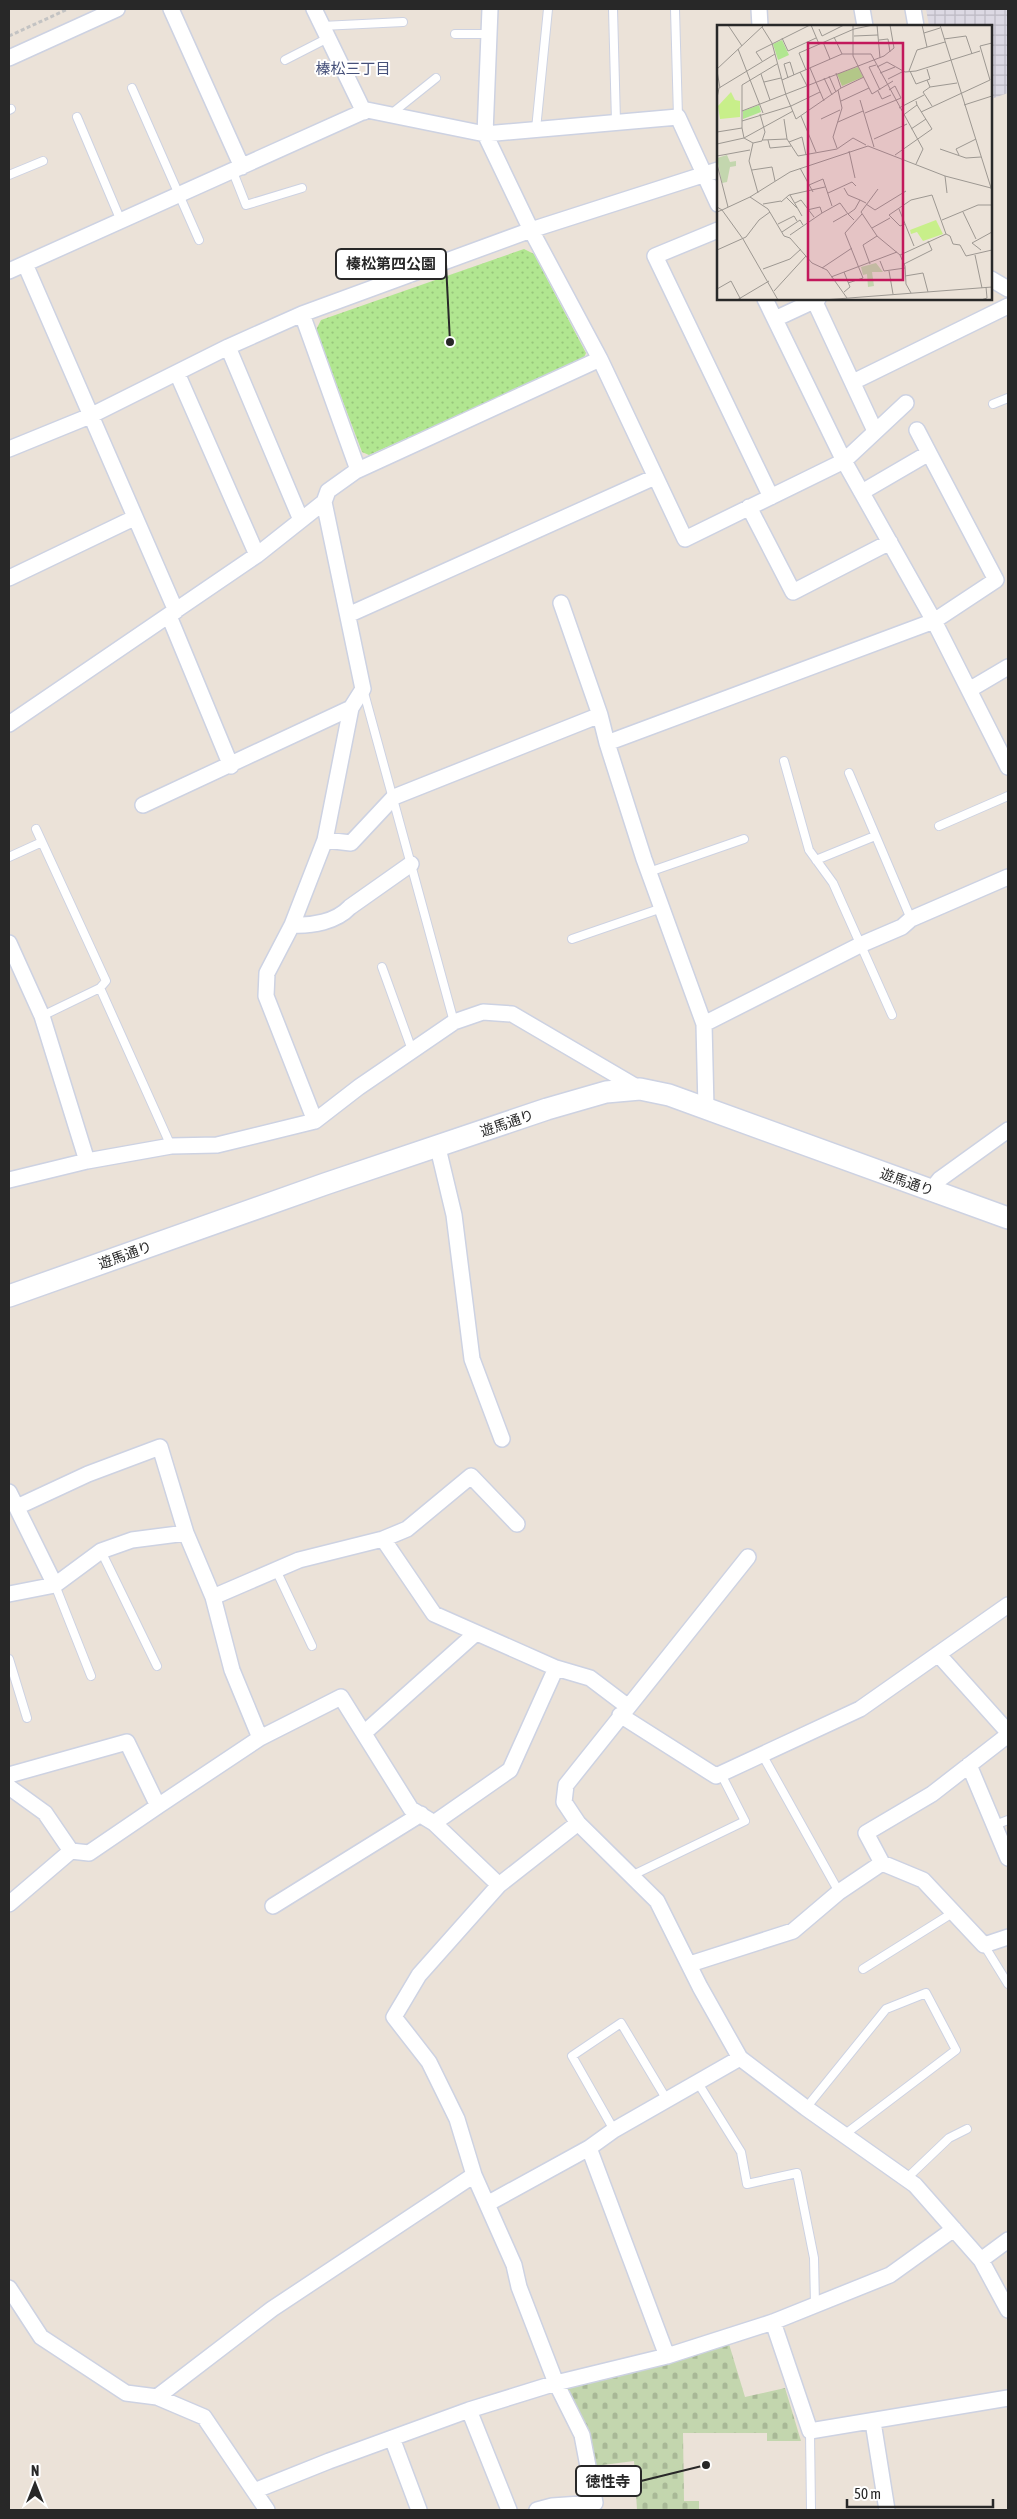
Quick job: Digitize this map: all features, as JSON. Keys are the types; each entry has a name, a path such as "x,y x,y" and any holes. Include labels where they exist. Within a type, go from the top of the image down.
{"street":[{"path":"9,58 118,9"},
{"path":"171,9 237,169"},
{"path":"314,9 364,112"},
{"path":"490,9 485,134 531,230 600,359 685,538 844,461 906,402"},
{"path":"759,9 760,25"},
{"path":"862,9 865,25"},
{"path":"913,9 916,25"},
{"path":"9,271 364,112 389,115 485,134 678,117 711,173 717,200"},
{"path":"9,450 90,416 228,347 302,314 531,230 711,173"},
{"path":"717,230 655,256 771,496"},
{"path":"25,264 173,613 231,766"},
{"path":"992,280 1008,289"},
{"path":"765,300 844,461 934,622 1008,767"},
{"path":"774,319 816,300 876,432"},
{"path":"853,382 1008,306"},
{"path":"302,314 358,470"},
{"path":"228,347 301,520"},
{"path":"9,724 257,555 324,502 328,491 358,470 600,359"},
{"path":"177,373 257,555"},
{"path":"607,744 934,622 996,580 917,430"},
{"path":"862,492 929,453"},
{"path":"348,615 655,477"},
{"path":"315,1121 266,996 267,973 292,925 325,840 351,708 363,690 324,502"},
{"path":"749,507 793,592 890,542"},
{"path":"9,578 134,518"},
{"path":"562,603 600,715 607,744 649,872 704,1024 706,1108"},
{"path":"969,690 1008,667"},
{"path":"143,805 231,766 351,708"},
{"path":"325,840 351,843 392,799 600,715"},
{"path":"292,925 308,926 342,916 350,907 411,864"},
{"path":"704,1024 860,945 902,927 911,919 1008,877"},
{"path":"9,943 42,1016 87,1160"},
{"path":"9,1180 87,1160 171,1146 217,1145 315,1121 358,1087 454,1022 483,1012 512,1014 640,1089"},
{"name":"遊馬通り","path":"9,1296 325,1184 548,1110 606,1092 640,1089 669,1094 1008,1218"},
{"path":"931,1190 940,1179 1008,1130"},
{"path":"438,1148 454,1215 472,1359 502,1439"},
{"path":"17,1507 88,1474 160,1446 186,1533 213,1598 232,1670 260,1738"},
{"path":"213,1598 299,1560 383,1539 407,1529 471,1476 517,1524"},
{"path":"9,1492 55,1585"},
{"path":"9,1594 55,1585 102,1551 132,1540 186,1533"},
{"path":"383,1539 434,1614 556,1668 590,1678 624,1711 716,1776 763,1756 860,1709 1008,1605"},
{"path":"748,1558 566,1784 564,1802 578,1823 657,1901 700,1987 740,2058 806,2108 916,2185 981,2260 1008,2310"},
{"path":"364,1734 476,1633"},
{"path":"938,1654 1008,1732"},
{"path":"434,1823 510,1770 556,1668"},
{"path":"9,1904 71,1851 88,1852 260,1738 341,1697 411,1809 434,1823 499,1885"},
{"path":"1008,1735 932,1794 866,1833 882,1863 923,1880 984,1945 1008,1937"},
{"path":"9,1775 127,1742 158,1806"},
{"path":"969,1765 1002,1822 1008,1858"},
{"path":"9,1787 45,1813 71,1851"},
{"path":"273,1906 420,1814"},
{"path":"537,2510 552,2506 595,2503 582,2435 556,2383 519,2287 514,2265 474,2175 457,2119 429,2062 394,2017 419,1975 499,1885 578,1823"},
{"path":"690,1964 793,1931 839,1892 882,1863"},
{"path":"487,2204 589,2148 614,2130 740,2058"},
{"path":"589,2148 668,2356"},
{"path":"157,2398 272,2309 474,2175"},
{"path":"254,2491 469,2410 556,2383 668,2356 773,2322 890,2276 954,2229"},
{"path":"981,2260 1008,2240"},
{"path":"9,2288 41,2337 126,2393 157,2398 204,2417 224,2443 267,2510"},
{"path":"773,2322 810,2431 1008,2398"},
{"path":"469,2410 509,2510"},
{"path":"872,2422 887,2510"},
{"path":"392,2438 419,2510"}],"lane":[{"path":"536,129 548,9"},
{"path":"613,9 616,122"},
{"path":"674,9 678,117"},
{"path":"285,60 325,32 403,22"},
{"path":"455,34 489,34"},
{"path":"389,115 436,78"},
{"path":"132,88 199,240"},
{"path":"77,116 121,221"},
{"path":"9,176 43,161"},
{"path":"237,169 246,205 302,188"},
{"path":"993,404 1008,398"},
{"path":"363,690 454,1022"},
{"path":"784,761 809,850 832,883 892,1015"},
{"path":"849,773 911,919"},
{"path":"939,826 1008,796"},
{"path":"36,829 106,981 100,988 42,1016"},
{"path":"816,860 875,836"},
{"path":"649,872 744,839"},
{"path":"9,857 42,842"},
{"path":"572,939 662,908"},
{"path":"382,967 412,1050"},
{"path":"100,988 171,1146"},
{"path":"102,1551 157,1666"},
{"path":"276,1570 312,1646"},
{"path":"55,1585 91,1676"},
{"path":"9,1659 27,1718"},
{"path":"763,1756 839,1892"},
{"path":"631,1876 745,1821 721,1774"},
{"path":"863,1969 954,1912"},
{"path":"984,1945 1008,1984"},
{"path":"806,2108 886,2009 926,1993 956,2050 844,2135"},
{"path":"614,2130 572,2056 621,2023 667,2100"},
{"path":"698,2082 741,2152 747,2184 796,2173 814,2258 815,2305"},
{"path":"906,2179 949,2138 967,2129"},
{"path":"810,2431 811,2510"}],"path":[{"path":"9,36 68,9"}],"shaded area":[{"path":"926,9 1008,9 1008,93 992,99 992,25 929,25"}],"green space":[{"path":"524,249 534,254 586,353 583,360 369,455 362,452 316,330 321,320"},
{"path":"729,2344 745,2397 785,2388 801,2441 767,2441 767,2433 683,2433 684,2501 699,2501 699,2510 637,2510 634,2461 595,2466 585,2426 568,2390 569,2385"}],"place":[{"name":"榛松第四公園","path":"450,342"},
{"name":"徳性寺","path":"706,2465"}],"district":[{"name":"榛松三丁目","path":"353,68"}]}
